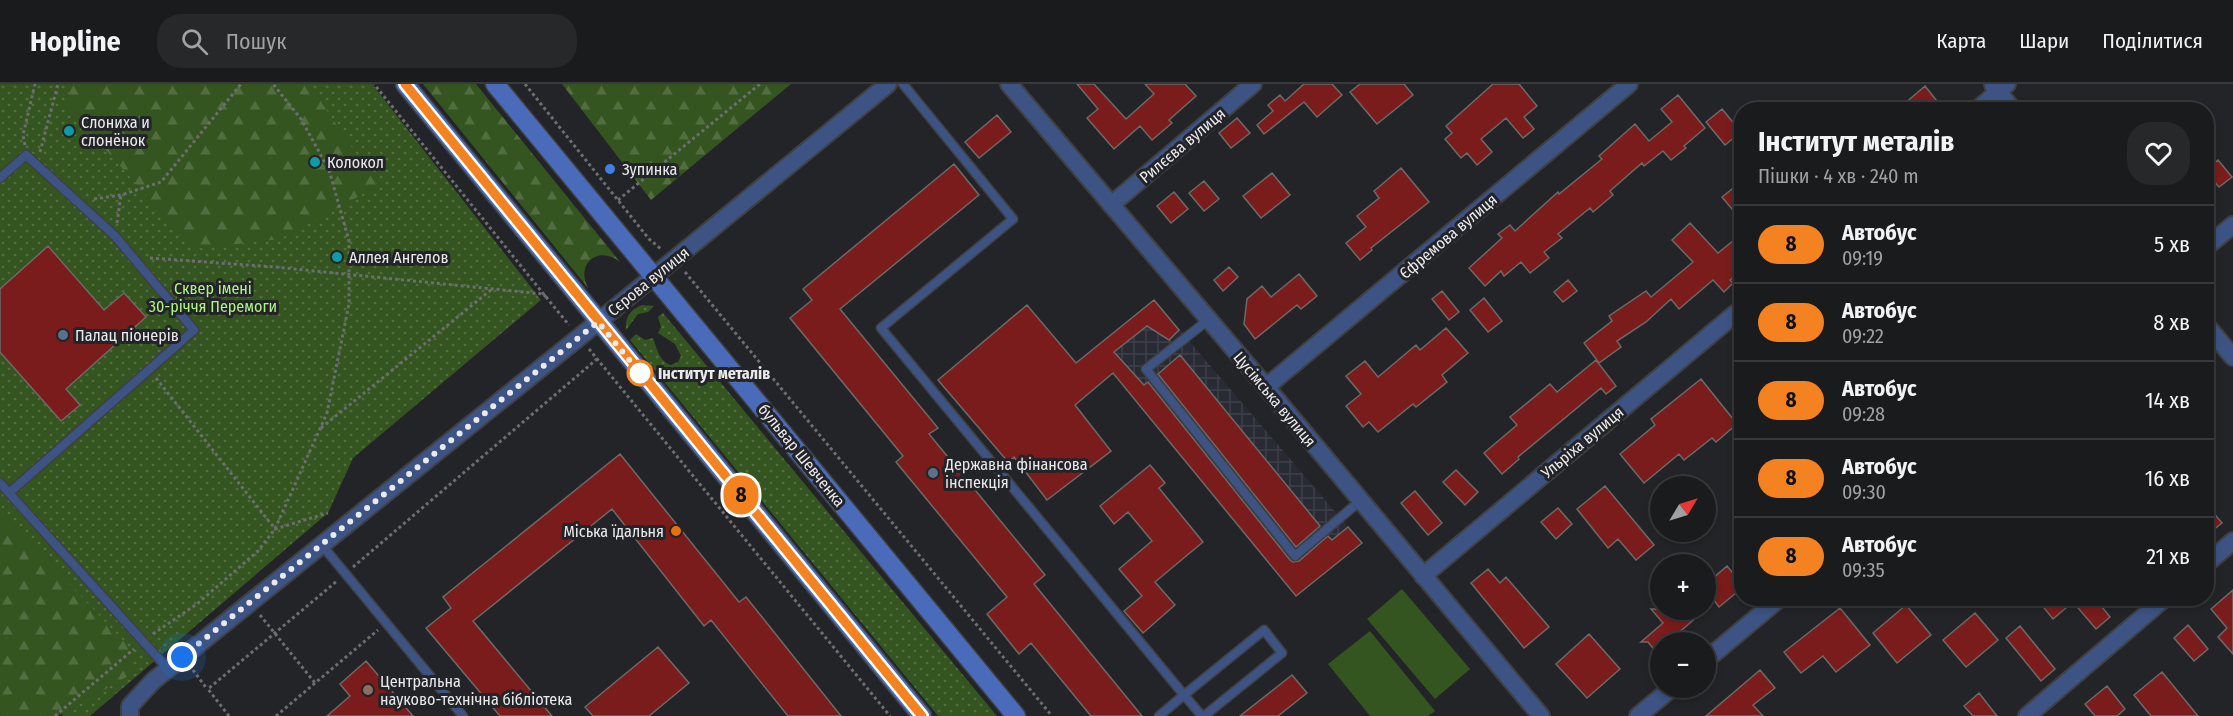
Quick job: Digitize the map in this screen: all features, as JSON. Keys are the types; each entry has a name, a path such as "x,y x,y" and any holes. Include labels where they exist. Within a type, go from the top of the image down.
{"main road":[{"path":"405,84 922,716"},
{"name":"бульвар Шевченка","path":"495,84 1016,716"}],"street":[{"name":"Сєрова вулиця","path":"130,711 153,681 182,657 598,322 888,84"},
{"name":"Цусімська вулиця","path":"1009,84 1541,716"},
{"name":"Рилєєва вулиця","path":"1111,205 1253,84"},
{"name":"Єфремова вулиця","path":"1266,387 1629,84"},
{"path":"1985,102 1999,87 2008,102"},
{"path":"2214,240 2233,225"},
{"name":"Ульріха вулиця","path":"1423,576 1734,315"},
{"path":"2214,334 2233,357"},
{"path":"2214,557 2233,541"},
{"path":"1716,652 1770,606"},
{"path":"2027,716 2156,606"},
{"path":"1638,716 1660,698"}],"lane":[{"path":"903,84 1013,219 881,328 1184,695 1203,716 1282,653 1264,630 1184,695 1159,716"},
{"path":"0,178 27,155 115,236 195,330 9,493"},
{"path":"1208,320 1146,369 1295,556 1360,501"},
{"path":"0,483 168,669"},
{"path":"321,544 463,716"}],"path":[{"path":"35,84 23,135 27,155 40,152 58,84"},
{"path":"76,201 122,195 161,182 241,84"},
{"path":"55,716 142,642 197,604 258,551 275,529 327,412 349,304 349,241 329,170 301,119 273,84"},
{"path":"374,84 890,716"},
{"path":"525,84 649,239 674,260 1052,716"},
{"path":"618,200 760,84"},
{"path":"115,236 122,195"},
{"path":"133,256 348,274 543,294 546,297"},
{"path":"320,428 492,289"},
{"path":"229,716 208,689 597,359"},
{"path":"149,369 275,529"},
{"path":"275,529 328,513"},
{"path":"249,602 315,683"},
{"path":"276,716 387,623"},
{"path":"182,657 229,716"}],"shaded area":[{"path":"1154,300 1362,543 1296,596 1093,349"}],"green space":[{"name":"Сквер імені 30-річчя Перемоги","path":"0,84 372,84 541,300 353,458 328,513 90,716 63,716 0,633"},
{"path":"71,84 309,84 378,186 280,239 194,249 66,105"},
{"path":"423,84 476,84 620,262 604,255 591,259 585,271 588,288"},
{"path":"562,84 791,84 651,200"},
{"path":"642,305 654,306 648,312 638,314 626,330 629,314"},
{"path":"663,313 997,716 938,716 630,340 636,334 645,340 653,338 664,361 671,365 678,362 681,356 675,344 658,333 661,327 658,317"},
{"path":"0,511 132,650 133,673 57,716 0,716"},
{"path":"1402,589 1470,669 1435,699 1367,619"},
{"path":"1370,631 1435,711 1428,716 1370,716 1328,664"}],"building":[{"path":"1077,84 1094,84 1126,119 1154,94 1145,84 1185,84 1196,96 1169,120 1172,123 1152,140 1140,126 1114,149 1087,118 1098,109"},
{"path":"1304,84 1332,84 1342,95 1317,117 1304,102 1264,134 1257,125 1273,111 1268,105 1280,95 1285,101"},
{"path":"1360,84 1404,84 1413,95 1377,124 1350,92"},
{"path":"1493,84 1519,84 1537,106 1524,117 1534,129 1523,138 1506,118 1481,139 1492,152 1477,165 1467,153 1461,158 1445,139 1452,133 1446,126"},
{"path":"1925,86 1938,102 1906,102"},
{"path":"1678,95 1705,128 1684,146 1686,148 1671,160 1663,151 1644,166 1642,163 1610,191 1613,195 1593,212 1590,208 1558,234 1562,238 1544,252 1549,258 1530,273 1521,262 1504,276 1501,271 1485,286 1469,268 1502,238 1498,234 1510,225 1515,231 1558,192 1559,194 1602,159 1599,156 1635,124 1649,141 1672,122 1661,109"},
{"path":"1722,109 1734,124 1734,138 1725,145 1706,122"},
{"path":"997,115 1011,132 979,158 965,142"},
{"path":"1237,118 1250,133 1231,148 1219,133"},
{"path":"2218,160 2232,177 2219,187 2214,181 2214,163"},
{"path":"954,164 979,195 840,309 938,428 929,434 1045,575 1034,584 1142,716 1091,716 1031,643 1019,654 987,614 1007,597 896,462 903,456 790,318 812,300 803,289"},
{"path":"1401,168 1429,202 1371,248 1372,250 1360,260 1346,243 1366,227 1357,216 1379,198 1374,191"},
{"path":"1272,173 1290,195 1261,218 1243,196"},
{"path":"1204,181 1219,199 1204,211 1189,193"},
{"path":"1734,187 1734,211 1722,197"},
{"path":"1174,192 1188,209 1171,223 1157,206"},
{"path":"1690,223 1718,253 1734,240 1734,277 1730,280 1733,283 1724,292 1713,280 1679,309 1671,299 1646,322 1617,341 1621,347 1599,363 1584,343 1612,321 1609,316 1646,291 1651,297 1693,262 1672,240"},
{"name":"Палац піонерів","path":"48,246 104,310 124,293 146,317 66,389 80,405 61,421 0,352 0,289"},
{"path":"1229,267 1238,277 1223,291 1214,280"},
{"path":"1299,274 1317,296 1301,309 1297,305 1255,339 1244,324 1247,299 1262,286 1271,297"},
{"path":"1568,280 1577,291 1563,302 1554,292"},
{"path":"1442,291 1459,312 1449,320 1432,299"},
{"path":"1484,298 1502,321 1488,332 1470,310"},
{"path":"1154,300 1179,330 1169,340 1147,326 1114,352 1144,385 1148,382 1290,560 1299,561 1328,536 1332,540 1348,527 1362,543 1296,596 1113,373 1075,405 1111,451 1047,500 1014,457 1008,462 938,380 1027,305 1076,363"},
{"path":"1446,328 1468,353 1442,375 1447,382 1416,407 1413,404 1378,432 1369,422 1363,427 1346,406 1361,394 1346,376 1365,361 1378,377 1416,345 1420,350"},
{"path":"1180,355 1320,526 1296,547 1158,374"},
{"path":"1596,360 1616,386 1606,394 1601,388 1518,457 1519,459 1502,474 1484,453 1517,425 1510,417 1550,384 1557,392"},
{"path":"1701,379 1734,420 1734,427 1716,442 1712,438 1684,460 1679,454 1644,483 1620,454 1655,425 1651,419"},
{"path":"620,454 739,602 746,597 841,716 788,716 711,620 704,626 612,509 473,621 552,716 500,716 426,628 451,608 443,597"},
{"path":"1150,465 1165,483 1159,488 1203,542 1155,582 1175,605 1143,633 1124,611 1142,596 1119,569 1152,541 1128,512 1114,524 1100,506"},
{"path":"1456,470 1478,492 1465,505 1443,482"},
{"path":"1605,486 1654,545 1636,560 1618,539 1608,548 1577,509"},
{"path":"1415,491 1442,523 1428,535 1401,503"},
{"path":"1558,508 1572,524 1556,539 1541,522"},
{"path":"2214,514 2222,523 2214,530"},
{"path":"1727,566 1734,574 1734,595 1719,607 1716,603 1716,575"},
{"path":"1488,569 1500,583 1506,577 1549,627 1524,648 1471,583"},
{"path":"2233,590 2233,654 2218,637 2227,628 2211,609"},
{"path":"1907,606 1931,635 1897,663 1873,633"},
{"path":"2042,606 2068,606 2053,619"},
{"path":"2076,606 2101,606 2110,617 2096,629"},
{"path":"1840,608 1870,645 1836,672 1823,656 1801,673 1784,652"},
{"path":"1975,613 1998,640 1966,667 1943,640"},
{"path":"1660,620 1693,620 1680,632 1653,632 1663,623"},
{"path":"2188,625 2208,649 2194,661 2174,638"},
{"path":"2020,626 2055,669 2041,681 2006,638"},
{"path":"1589,634 1620,669 1587,698 1556,664"},
{"path":"1650,634 1650,644 1648,642 1641,642"},
{"path":"658,647 689,683 649,716 593,716 585,707"},
{"name":"Центральна науково-технічна бібліотека","path":"366,661 413,716 327,716 350,696 340,684"},
{"path":"1760,670 1775,688 1753,705 1763,716 1706,716"},
{"path":"2162,672 2198,716 2151,716 2134,695"},
{"path":"1292,675 1307,693 1278,716 1240,716"},
{"path":"2107,686 2125,709 2117,716 2095,716 2085,704"},
{"path":"1979,693 1997,716 1973,716 1964,706"}],"bus line":[{"name":"8","path":"405,84 922,716"}],"place":[{"name":"Слониха и слонёнок","path":"69,131"},
{"name":"Колокол","path":"315,162"},
{"name":"Зупинка","path":"610,169"},
{"name":"Аллея Ангелов","path":"337,257"},
{"name":"Палац піонерів","path":"63,335"},
{"name":"Інститут металів","path":"640,373"},
{"name":"Державна фінансова інспекція","path":"933,473"},
{"name":"Міська їдальня","path":"676,531"},
{"name":"Центральна науково-технічна бібліотека","path":"368,690"}],"route":[{"path":"182,657 598,322 645,379 640,373"}]}
